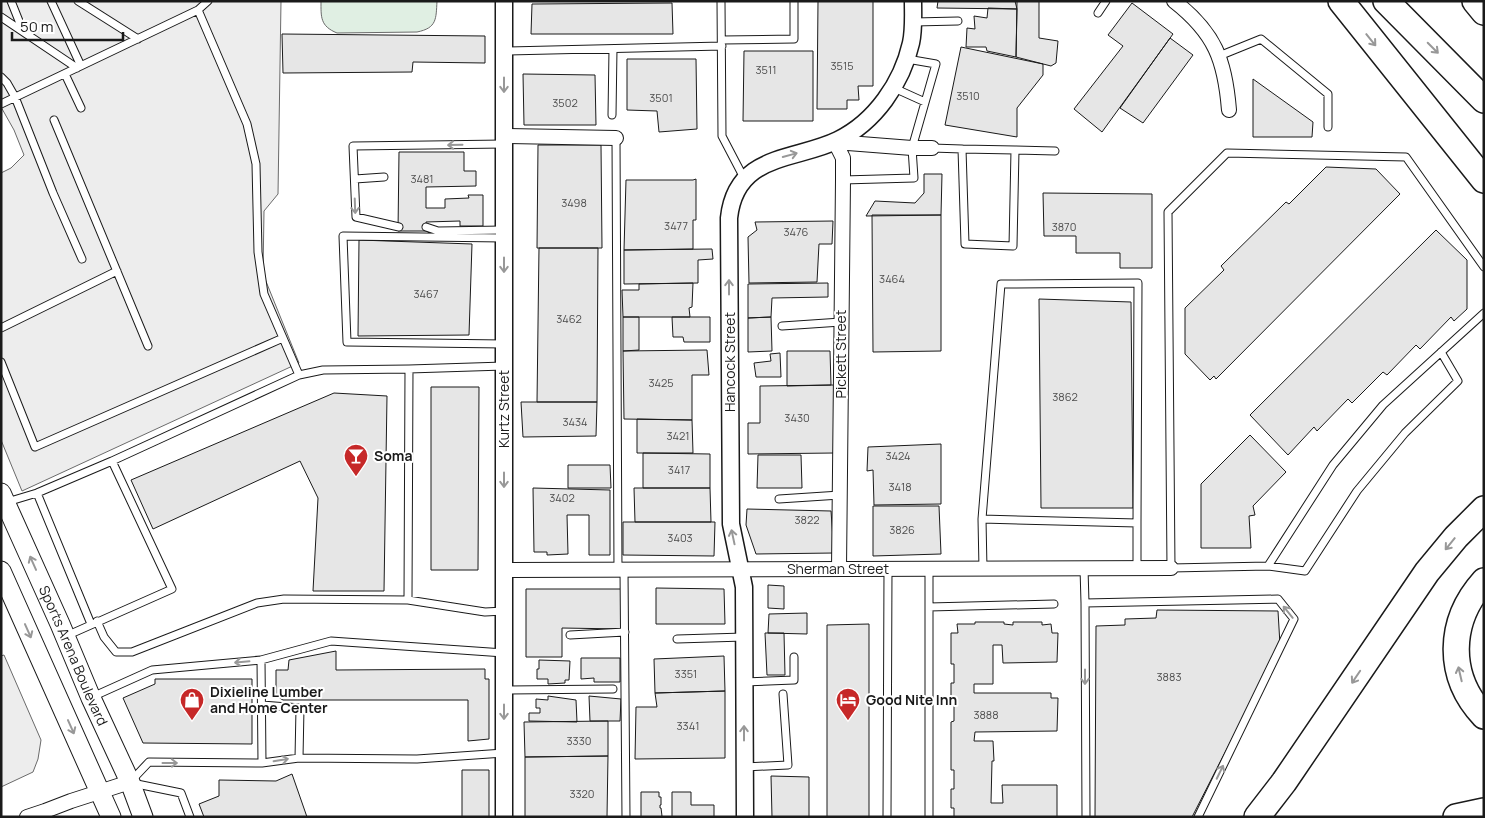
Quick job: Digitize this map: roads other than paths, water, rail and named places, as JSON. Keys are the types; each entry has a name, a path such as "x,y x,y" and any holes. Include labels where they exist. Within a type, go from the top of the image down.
{"highway":[{"path":"1341,1 1484,180"},
{"path":"1386,1 1484,100"},
{"path":"1475,1 1484,12"},
{"path":"1257,817 1284,782 1427,572 1456,537 1484,509"},
{"path":"1484,581 1468,602 1458,628 1456,652 1460,680 1474,704 1484,716"},
{"path":"1456,817 1484,811"}],"main road":[{"name":"Sports Arena Boulevard","path":"3,500 144,817"},
{"path":"4,580 111,817"}],"street":[{"name":"Kurtz Street","path":"504,1 504,817"},
{"name":"Hancock Street","path":"745,817 744,587 731,524 729,218 733,198 745,180 771,161 835,142 860,126 877,109 893,88 906,59 912,41 914,1"},
{"path":"1176,2 1201,26 1214,45 1225,76 1229,110"},
{"path":"504,140 616,138"},
{"path":"835,142 932,148"},
{"name":"Pickett Street","path":"835,142 843,158 839,569"},
{"name":"Sherman Street","path":"504,570 1171,568"},
{"path":"27,817 130,782"}],"lane":[{"path":"11,1 23,32"},
{"path":"51,1 79,67"},
{"path":"78,1 138,39"},
{"path":"1,104 198,10 208,1"},
{"path":"721,1 722,136 745,180"},
{"path":"504,50 613,49 794,38 794,1"},
{"path":"1098,13 1106,1"},
{"path":"198,10 247,124 256,164 258,252 264,294 299,375"},
{"path":"1,17 79,67"},
{"path":"913,22 958,21"},
{"path":"1219,56 1261,39 1328,94 1328,127"},
{"path":"612,115 613,49"},
{"path":"843,180 914,178 912,148 936,64 906,59"},
{"path":"65,74 81,108"},
{"path":"1,77 15,97 53,193 82,259"},
{"path":"893,88 925,102"},
{"path":"54,120 148,346"},
{"path":"616,138 621,570 625,632 626,817"},
{"path":"398,228 356,217 353,146 504,140"},
{"path":"932,148 1055,151"},
{"path":"962,149 965,244 1013,246 1015,150"},
{"path":"1441,352 1458,381 1405,432 1357,491 1305,571 1268,566 1171,568 1168,212 1227,153 1406,157 1484,267"},
{"path":"355,179 384,177"},
{"path":"426,227 438,231 504,234"},
{"path":"504,234 343,236 347,342 504,344"},
{"path":"1,328 117,271"},
{"path":"983,570 982,519 1001,284 1138,284 1137,568"},
{"path":"1268,566 1333,465 1384,405 1484,313"},
{"path":"782,326 841,322"},
{"path":"1,362 34,446 283,338"},
{"path":"3,500 37,493 112,462 299,375 323,370 504,366"},
{"path":"408,600 409,369"},
{"path":"65,636 172,589 112,462"},
{"path":"37,493 94,623 116,652 132,652 258,603 284,599 408,600 485,612 504,611"},
{"path":"779,499 841,495"},
{"path":"982,519 1138,523"},
{"path":"1084,568 1086,817"},
{"path":"887,817 888,569"},
{"path":"929,570 929,817"},
{"path":"1085,603 1278,599 1294,619 1198,817"},
{"path":"929,607 1054,604"},
{"path":"570,635 625,632"},
{"path":"677,639 744,637"},
{"path":"90,698 152,670 261,660 331,641 504,653"},
{"path":"744,682 794,680 794,657"},
{"path":"261,660 262,763"},
{"path":"504,690 613,689"},
{"path":"744,767 788,765 783,694"},
{"path":"262,705 300,708 299,758"},
{"path":"130,782 149,762 262,763 299,758 417,759 504,754"},
{"path":"130,782 181,792 190,817"}],"place":[{"name":"Soma","path":"356,477"},
{"name":"Dixieline Lumber and Home Center","path":"192,721"},
{"name":"Good Nite Inn","path":"848,721"}]}
